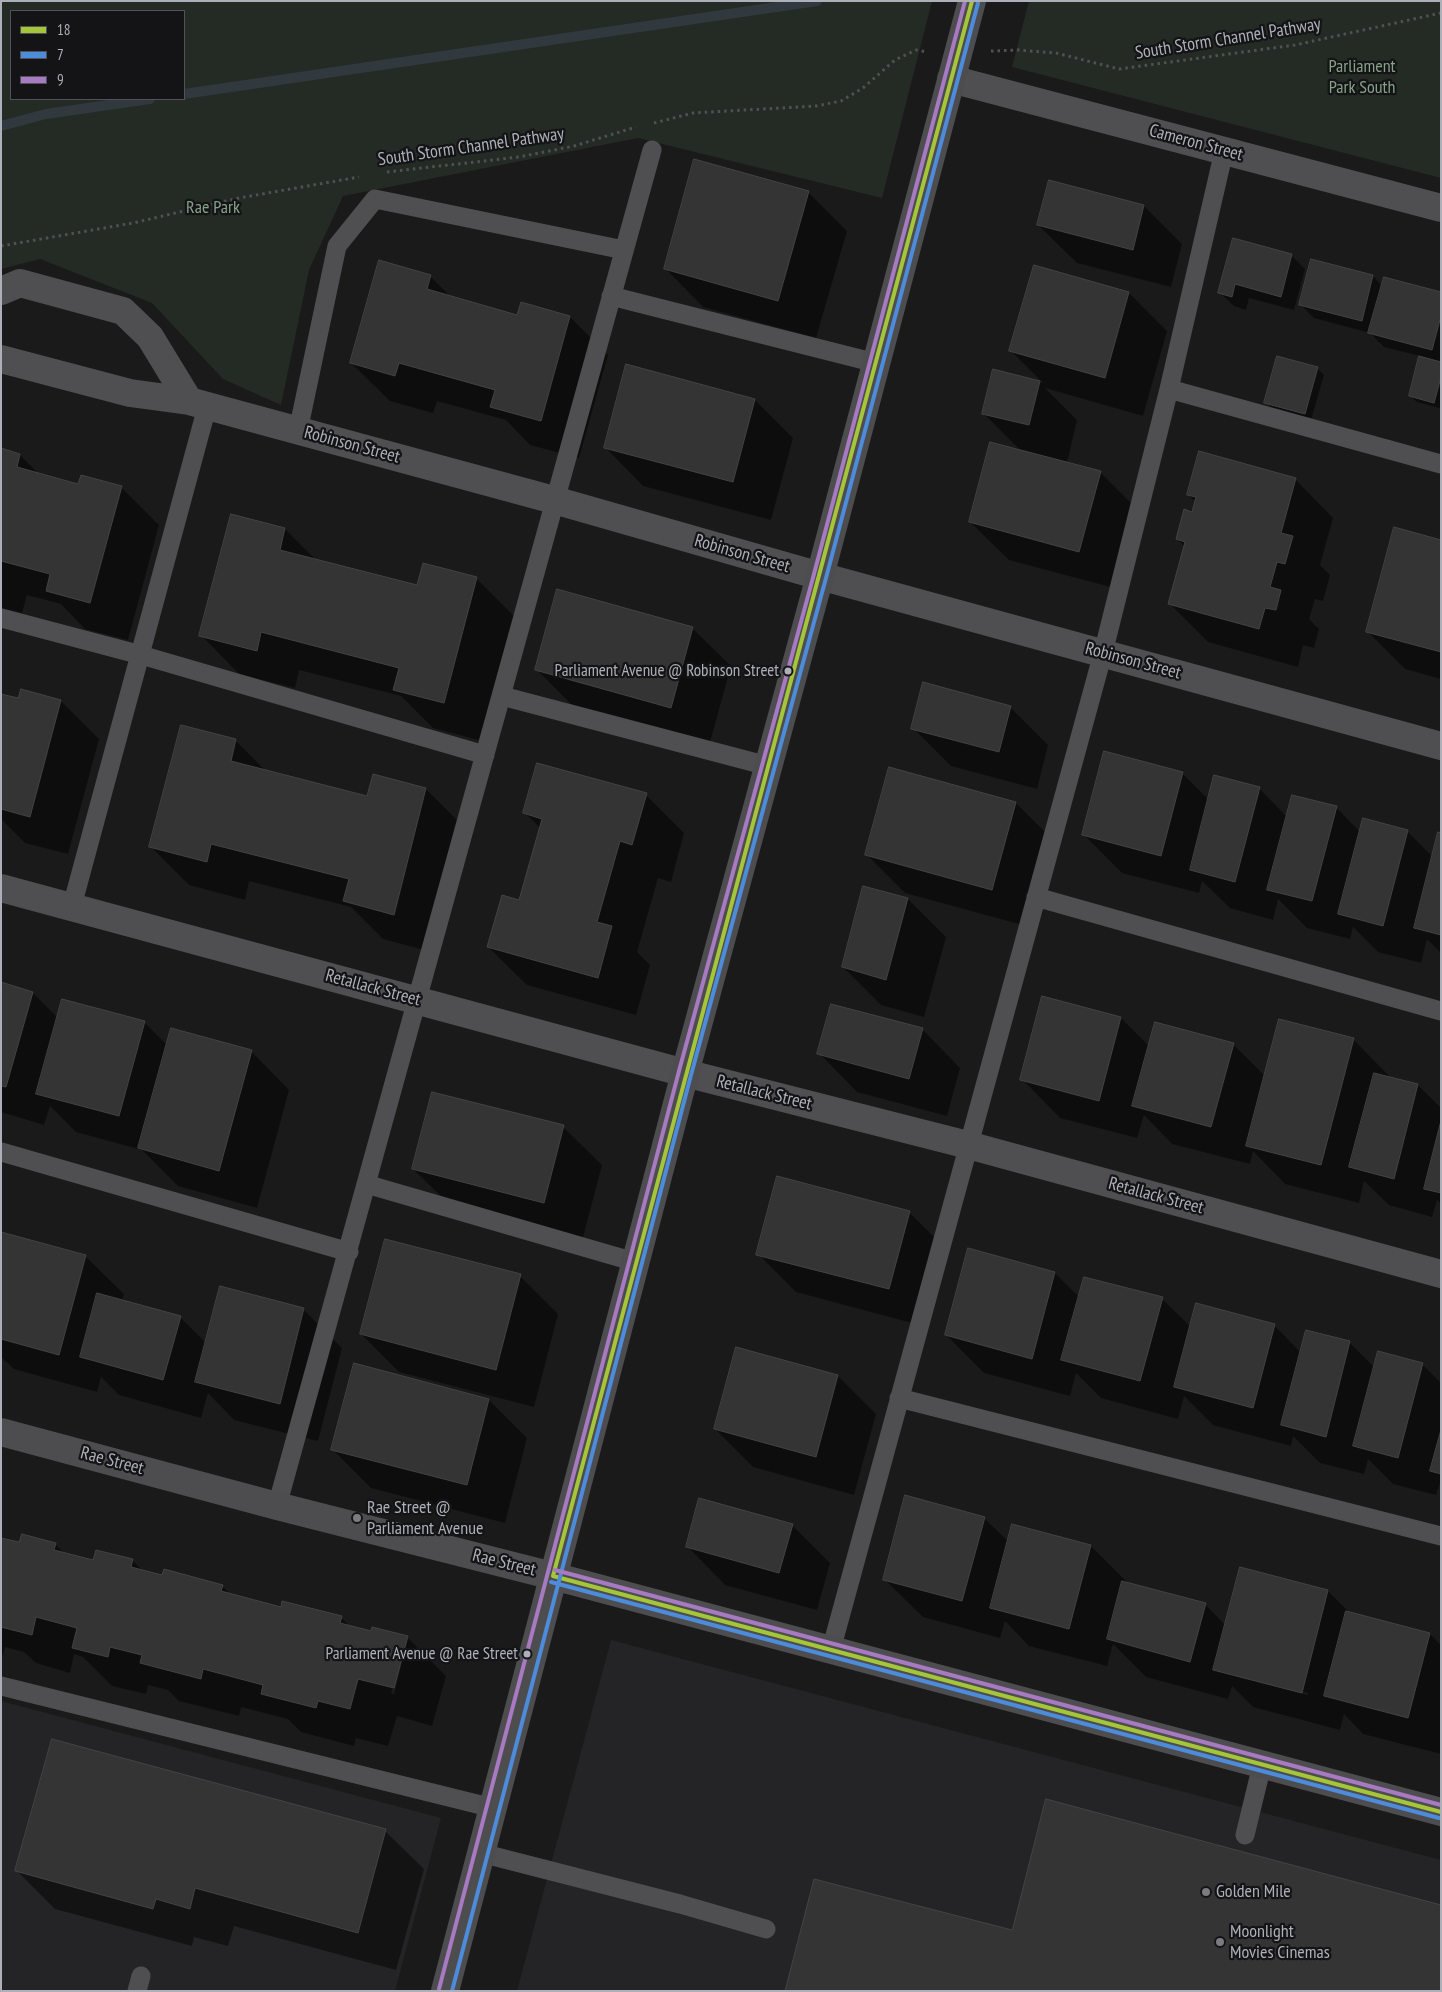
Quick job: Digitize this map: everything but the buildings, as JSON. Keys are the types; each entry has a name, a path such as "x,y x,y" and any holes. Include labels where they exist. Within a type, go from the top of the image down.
{"main road":[{"path":"445,1991 685,1073 820,576 972,1"},
{"name":"Rae Street","path":"1,1432 277,1506 553,1576 1441,1812"}],"street":[{"name":"Cameron Street","path":"951,79 1441,208"},
{"path":"1,291 20,283 123,310 150,337 198,404"},
{"name":"Robinson Street","path":"1,359 130,393 198,404 554,500 820,576 1441,746"},
{"name":"Retallack Street","path":"1,888 685,1073 968,1145 1441,1274"}],"lane":[{"path":"277,1506 652,150"},
{"path":"831,1650 1103,653 1169,389 1224,151"},
{"path":"298,431 336,246 375,199 624,250"},
{"path":"611,296 876,363"},
{"path":"1169,389 1441,464"},
{"path":"72,906 141,655 198,404"},
{"path":"1,618 141,655 485,755"},
{"path":"502,696 768,766"},
{"path":"1036,897 1441,1011"},
{"path":"1,1152 348,1252"},
{"path":"366,1184 635,1262"},
{"path":"899,1398 1441,1536"},
{"path":"1,1686 493,1808"},
{"path":"1244,1835 1262,1765"},
{"path":"481,1853 680,1904 766,1929"}],"path":[{"name":"South Storm Channel Pathway","path":"1018,50 1056,54 1119,69 1295,45 1441,14"},
{"name":"South Storm Channel Pathway","path":"380,174 408,169 519,158 574,146 626,129 693,113 816,106 841,100 863,88 895,60 916,50 931,52"},
{"name":"South Storm Channel Pathway","path":"1,246 133,223 239,198 362,177"}],"shaded area":[{"path":"611,1640 1441,1860 1441,1991 517,1991"},
{"path":"1,1701 441,1818 395,1991 1,1991"}],"green space":[{"name":"Rae Park","path":"1,1 932,1 882,198 638,138 343,196 309,270 281,405 223,379 152,303 40,259 1,269"},
{"name":"Parliament Park South","path":"1029,1 1441,1 1441,178 1012,67"}],"waterway":[{"path":"185,94 817,1"},
{"path":"1,126 46,114 143,100"}],"transit line":[{"name":"9","path":"439,1989 679,1071 814,574 965,1"},
{"name":"18","path":"553,1576 972,1"},
{"name":"7","path":"452,1991 691,1075 826,578 978,3"},
{"name":"9","path":"555,1570 1441,1805"},
{"name":"18","path":"553,1576 1441,1812"},
{"name":"7","path":"551,1582 1439,1818"}],"place":[{"name":"Parliament Avenue @ Robinson Street","path":"788,671"},
{"name":"Rae Street @ Parliament Avenue","path":"357,1518"},
{"name":"Parliament Avenue @ Rae Street","path":"527,1654"},
{"name":"Golden Mile","path":"1206,1892"},
{"name":"Moonlight Movies Cinemas","path":"1220,1942"}]}
